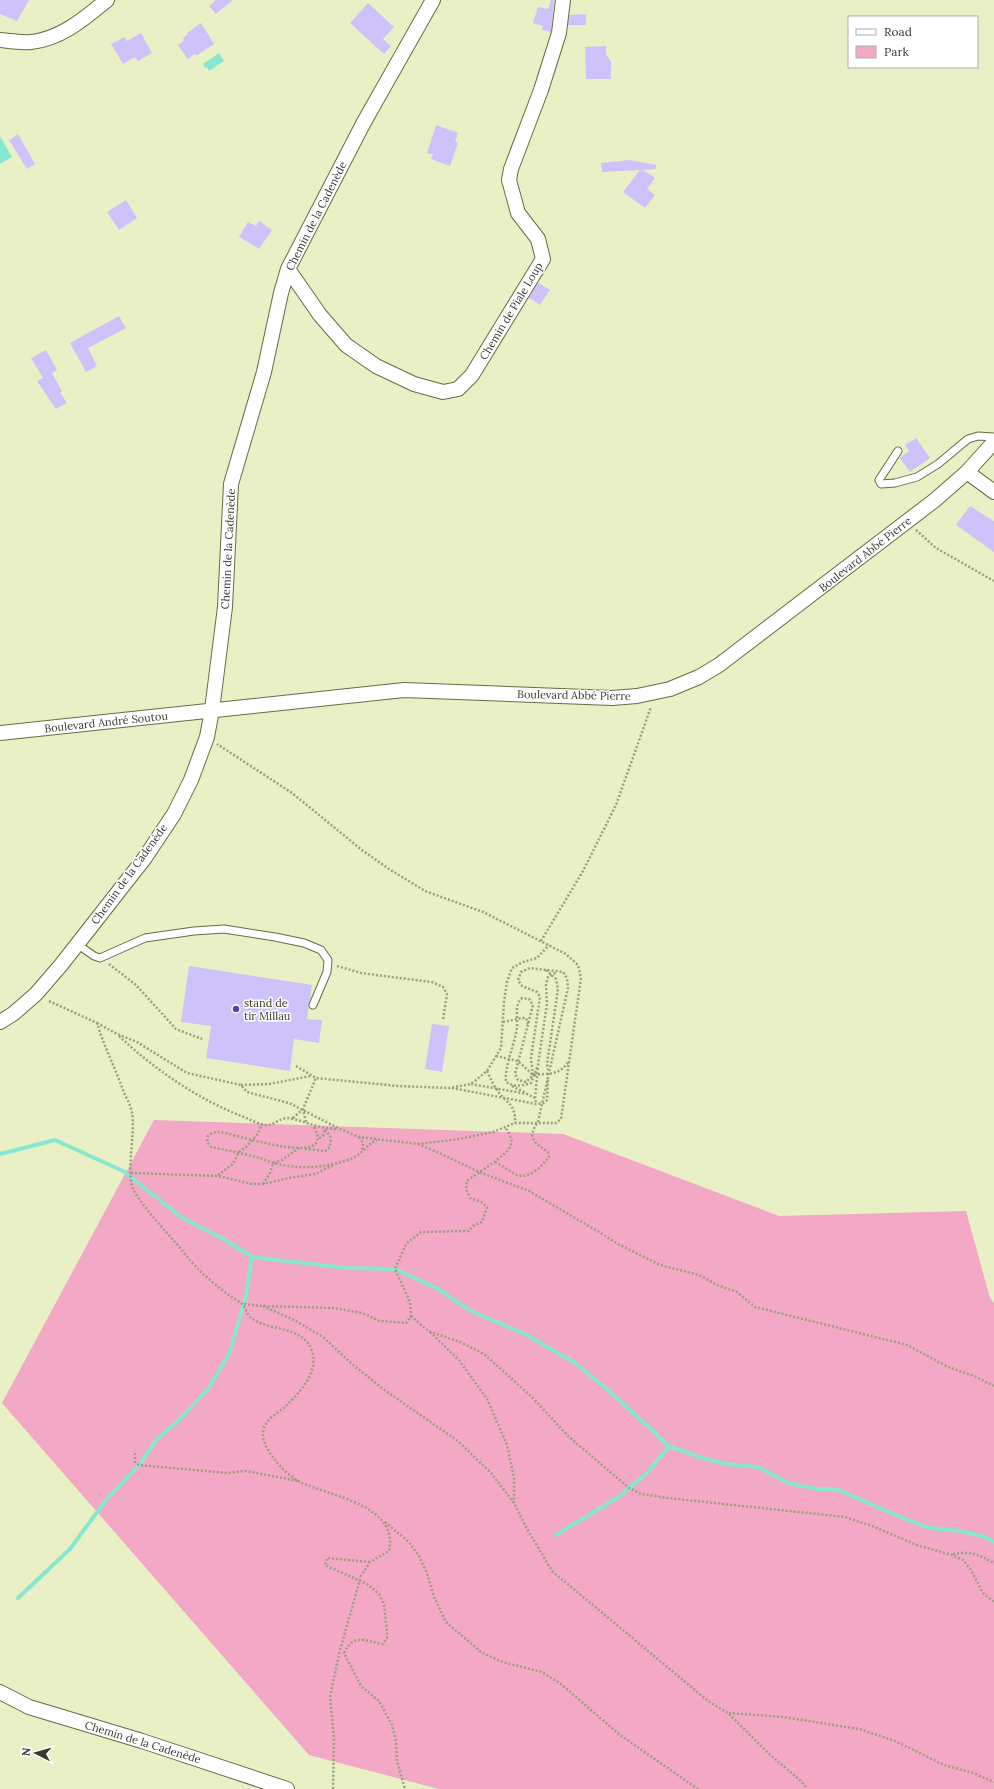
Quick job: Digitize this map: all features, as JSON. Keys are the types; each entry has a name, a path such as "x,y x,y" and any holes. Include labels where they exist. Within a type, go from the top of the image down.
{"street":[{"path":"0,40 31,42 58,34 77,24 107,0"},
{"name":"Chemin de la Cadenède","path":"0,1022 13,1014 36,994 77,944 144,859 174,814 192,780 207,737 212,710 225,607 231,484 264,372 281,293 288,269 364,122 433,0"},
{"name":"Chemin de Piale Loup","path":"288,269 320,315 346,345 376,366 414,384 443,392 458,389 472,375 543,259 538,239 518,214 509,180 510,169 541,90 559,33 563,0"},
{"name":"Boulevard Abbé Pierre","path":"212,710 404,690 612,698 655,693 684,684 719,665 935,500 967,472 994,442"},
{"path":"967,472 994,492"},
{"name":"Boulevard André Soutou","path":"0,733 212,710"},
{"name":"Chemin de la Cadenède","path":"0,1692 28,1707 142,1741 287,1789"}],"lane":[{"path":"898,451 879,480 881,484 895,483 917,477 938,464 968,439 978,436 994,437"},
{"path":"77,944 94,956 100,958 146,938 194,931 224,930 275,937 304,943 321,950 328,960 327,972 313,1005"}],"path":[{"path":"908,520 918,532 936,548 994,581"},
{"path":"541,940 583,871 616,805 640,740 655,693"},
{"path":"207,737 292,793 362,850 389,869 425,891 483,912 541,940 566,954 578,965 581,978 561,1119 556,1123 515,1123 493,1132 459,1139 418,1144 377,1140 359,1137 340,1129 303,1109 277,1099 247,1092 241,1085"},
{"path":"471,1084 487,1071 501,1048 502,1022 507,982 512,968 523,962 537,958 549,945"},
{"path":"100,958 136,985 176,1029 202,1039"},
{"path":"328,960 338,967 361,973 432,982 442,987 447,994 443,1020"},
{"path":"533,1075 531,1058 540,997 537,992 522,986 518,980 521,972 530,968 563,972 567,978 568,988 548,1073"},
{"path":"495,1162 518,1175 528,1174 540,1168 549,1157 548,1152 536,1144 532,1138 532,1130 538,1122 543,1103 547,1100 548,1096 547,1064 558,989 556,979 545,970"},
{"path":"536,1104 537,1074 547,1004 546,985 548,977 557,972"},
{"path":"36,994 117,1034 137,1042 187,1073 241,1085 269,1084 311,1076"},
{"path":"535,1098 506,1082 505,1075 514,1046 519,1001 522,998 529,999 533,1005 514,1074 518,1080 526,1082 533,1075 548,1073 556,1074 564,1069 570,1061"},
{"path":"502,1022 526,1018 529,1024"},
{"path":"97,1023 106,1050 132,1113 131,1173 133,1189 150,1213 199,1270 230,1296 243,1304 334,1308 362,1313 380,1321 406,1323 411,1316 410,1302 395,1268 406,1244 421,1232 469,1231 473,1226 482,1222 487,1207 482,1202 470,1198 466,1189 467,1181 495,1162 511,1145 511,1138 505,1127"},
{"path":"117,1034 130,1046 185,1086 232,1112 262,1124 274,1124 281,1118 292,1118 314,1127 340,1129"},
{"path":"496,1056 518,1061 533,1075"},
{"path":"512,1086 523,1086 531,1083 538,1065"},
{"path":"296,1066 316,1078 398,1086 449,1088 536,1104 543,1103"},
{"path":"487,1071 496,1090 505,1098 516,1112 515,1123"},
{"path":"292,1118 303,1109 316,1078"},
{"path":"449,1088 471,1084 496,1090 527,1094"},
{"path":"303,1109 307,1123"},
{"path":"218,1176 233,1164 238,1153 246,1148 257,1134 262,1124"},
{"path":"314,1127 318,1132 318,1140"},
{"path":"305,1149 315,1144 322,1136 325,1129"},
{"path":"325,1129 331,1138 330,1147 325,1151 251,1141 219,1132 212,1133 208,1136 207,1142 211,1147 258,1157 273,1163 305,1166 335,1164"},
{"path":"359,1137 363,1143 362,1152"},
{"path":"131,1173 218,1176 252,1184 263,1184 315,1174 354,1157 362,1152 368,1144 377,1140"},
{"path":"418,1144 479,1172 529,1191 618,1244 660,1265 699,1275 717,1285 737,1292 755,1307 907,1344 948,1367 974,1376 994,1386"},
{"path":"273,1163 282,1160 299,1148"},
{"path":"263,1184 270,1173 273,1163"},
{"path":"243,1304 250,1318 294,1333 306,1340 312,1351 314,1365 311,1376 287,1405 266,1422 263,1431 263,1441 279,1466 299,1481"},
{"path":"263,1306 296,1321 323,1337 352,1364 383,1388 458,1441 491,1473 514,1503 526,1528 552,1571 708,1701 728,1713 768,1753 802,1782 807,1789"},
{"path":"411,1316 459,1360 487,1399 507,1445 514,1478 514,1503"},
{"path":"428,1330 460,1342 484,1354 533,1398 568,1436 629,1488 642,1494 668,1498 845,1517 872,1526 917,1545 952,1555 963,1560 971,1570 983,1593 994,1602"},
{"path":"134,1453 136,1462 139,1465 227,1473 245,1471 299,1481 354,1502 372,1512 409,1542 419,1556 434,1597 446,1622 481,1652 502,1662 542,1672 561,1684 620,1735 698,1789"},
{"path":"333,1789 334,1738 330,1697 359,1580 370,1562 389,1551 391,1543 384,1522"},
{"path":"952,1555 966,1552 979,1555 994,1563"},
{"path":"370,1562 326,1558 325,1565 367,1584 379,1594 384,1605 387,1638 383,1644 356,1640 349,1644 344,1653 361,1686 379,1701 392,1725 396,1742 397,1761 405,1789"},
{"path":"728,1713 783,1717 859,1729 896,1741 944,1765 973,1773 994,1782"}],"green space":[{"path":"154,1120 563,1134 779,1216 966,1211 990,1298 994,1303 994,1789 439,1789 309,1755 2,1403"}],"water":[{"path":"219,53 224,61 209,71 203,64"},
{"path":"0,136 12,157 0,164"}],"building":[{"path":"0,0 29,0 17,21 0,14"},
{"path":"216,0 233,0 216,14 209,6"},
{"path":"551,0 554,0 551,32 542,30 543,26 533,23 538,7 548,9"},
{"path":"368,3 394,27 383,39 391,46 384,54 350,23"},
{"path":"586,14 586,25 568,25 570,15"},
{"path":"201,23 214,44 196,56 195,54 188,59 178,45 184,41 183,38 188,34 187,33"},
{"path":"141,33 152,53 138,61 135,57 123,64 111,44 124,37 127,41"},
{"path":"606,46 606,54 611,62 611,79 586,79 585,47"},
{"path":"436,125 458,133 455,142 458,143 450,166 431,159 433,154 427,153"},
{"path":"18,134 35,164 27,169 9,140"},
{"path":"630,160 656,165 656,169 643,170 655,178 647,189 655,195 645,208 623,192 640,170 602,172 601,163"},
{"path":"126,200 137,218 119,230 107,212"},
{"path":"259,221 272,230 259,249 239,237 248,222 256,226"},
{"path":"538,283 550,290 540,305 529,298"},
{"path":"119,316 126,328 88,348 97,366 86,372 70,343"},
{"path":"46,350 57,370 48,375 52,373 62,391 60,392 67,403 56,409 37,381 43,378 31,358"},
{"path":"916,438 930,458 910,472 900,458 909,451 905,445"},
{"path":"970,506 994,521 994,552 956,525"},
{"path":"189,966 312,985 307,1019 322,1020 319,1043 294,1039 290,1071 206,1058 211,1026 181,1022"},
{"path":"432,1024 449,1026 442,1072 425,1069"}],"waterway":[{"path":"0,1154 55,1140 123,1171 181,1217 225,1240 252,1257 347,1268 395,1269 438,1289 471,1311 525,1334 575,1363 608,1390 669,1446 699,1457 726,1464 758,1467 788,1483 817,1489 836,1489 929,1528 961,1531 985,1537 994,1542"},
{"path":"18,1598 70,1549 106,1500 139,1465 157,1439 180,1419 208,1389 229,1354 246,1296 252,1257"},
{"path":"556,1535 620,1496 648,1472 669,1446"}],"place":[{"name":"stand de tir Millau","path":"236,1009"}]}
